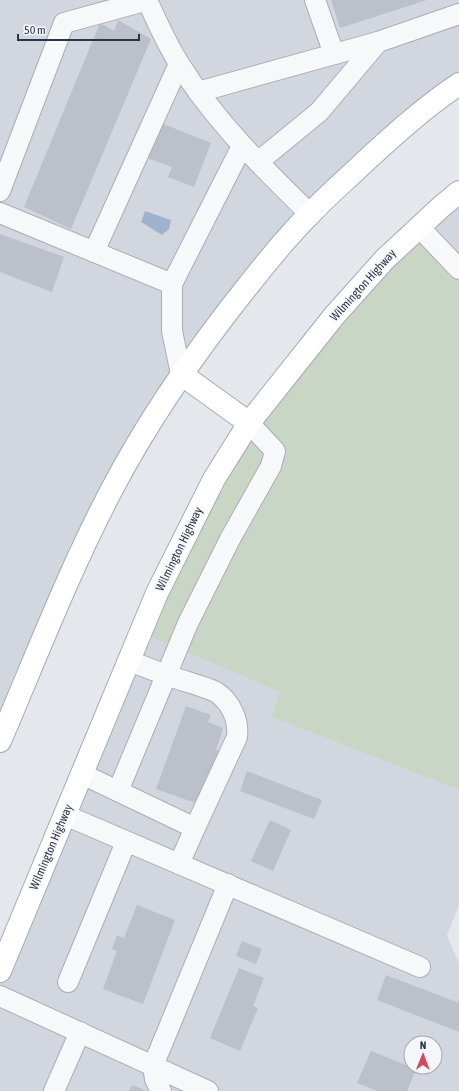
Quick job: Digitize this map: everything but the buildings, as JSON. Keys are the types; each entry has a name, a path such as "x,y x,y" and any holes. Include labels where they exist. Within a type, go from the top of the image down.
{"main road":[{"path":"0,740 84,544 112,489 147,427 181,374 218,323 263,267 310,214 379,148 440,97 459,84"},
{"name":"Wilmington Highway","path":"0,971 157,593 211,486 250,423 334,316 385,259 459,192"},
{"path":"181,374 250,423"}],"street":[{"path":"0,191 64,24 147,0 179,64 198,92 242,146 310,214"},
{"path":"315,0 334,54"},
{"path":"198,92 378,42 459,14"},
{"path":"258,162 319,112 378,42"},
{"path":"94,252 179,64"},
{"path":"181,374 172,331 172,284 242,146"},
{"path":"0,213 172,284"},
{"path":"419,227 459,269"},
{"path":"118,791 188,623 230,539 271,466 275,451 250,423"},
{"path":"129,661 166,676 215,692 227,701 238,727 237,737 179,864"},
{"path":"82,774 195,828"},
{"path":"64,816 228,884 420,967"},
{"path":"68,982 126,842"},
{"path":"161,1091 155,1079 153,1066 228,884"},
{"path":"0,996 208,1091"},
{"path":"54,1091 80,1032"}],"shaded area":[{"path":"0,0 459,0 459,84 310,214 112,489 0,740"},
{"path":"459,192 459,269 419,227"},
{"path":"141,633 280,692 271,717 459,790 459,905 447,935 459,964 459,1091 0,1091 0,971"}],"green space":[{"path":"419,227 459,269 459,790 271,717 280,692 141,633 214,479"}],"water":[{"path":"145,211 171,220 169,229 162,235 141,222"}]}
